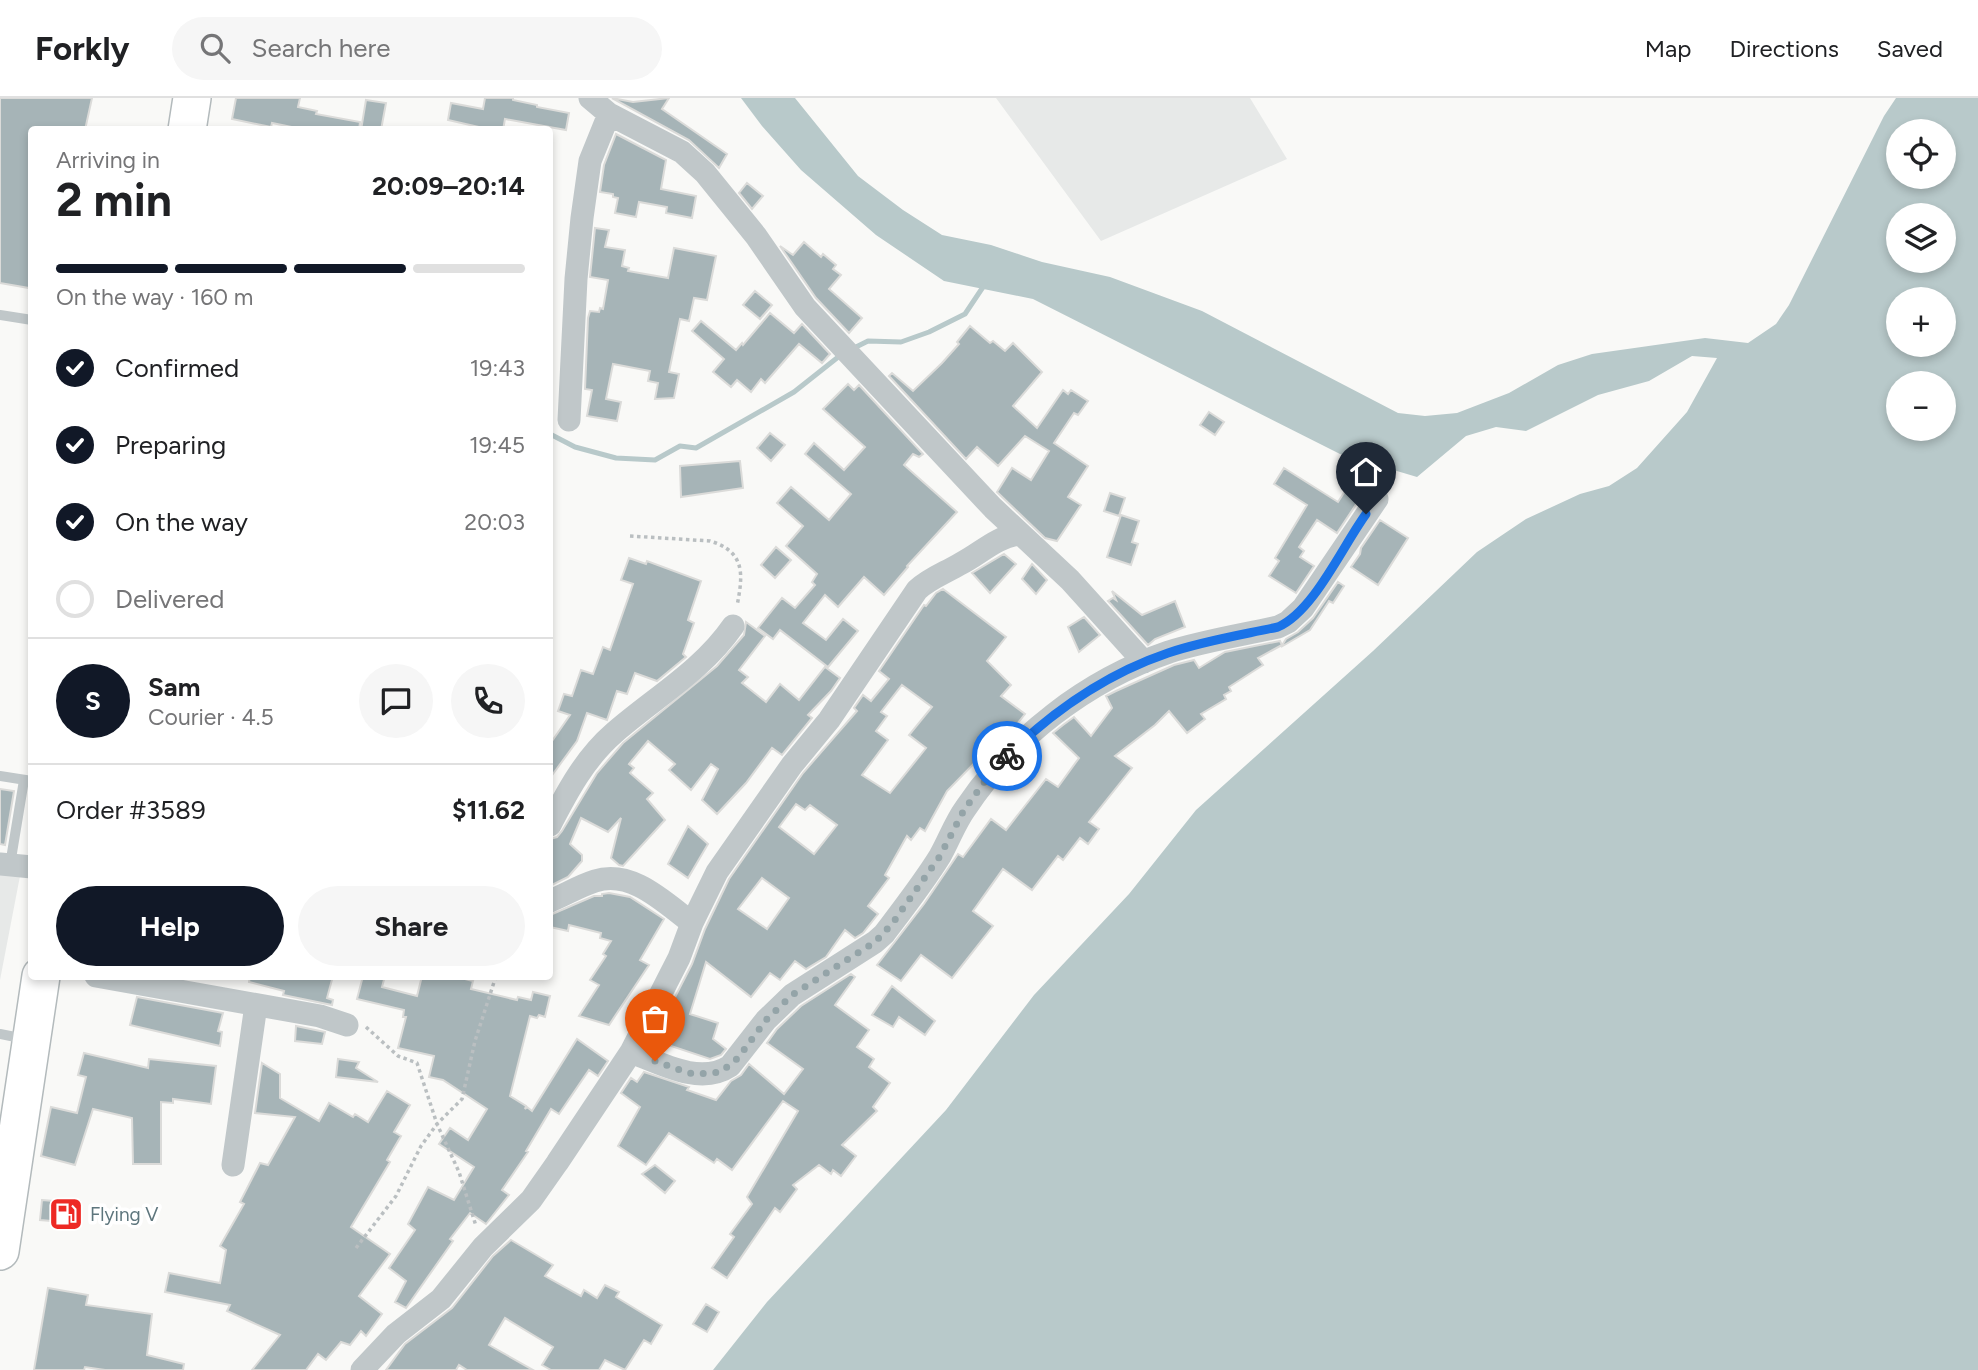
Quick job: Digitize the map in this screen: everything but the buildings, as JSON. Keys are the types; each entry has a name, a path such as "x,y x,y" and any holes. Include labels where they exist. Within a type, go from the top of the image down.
{"highway":[{"path":"188,126 192,98"},
{"path":"0,1251 16,1037 39,980"}],"street":[{"path":"590,98 609,114 682,152 705,173 756,236 805,307 1020,534 1070,580 1144,662"},
{"path":"569,420 582,218 590,161 609,114"},
{"path":"631,1052 698,1074 721,1072 730,1066 766,1020 786,1000 884,934 940,856 964,810 993,770 1027,736 1053,714 1094,687 1144,662 1185,648 1278,627 1289,622 1311,598 1377,499"},
{"path":"362,1370 396,1334 441,1299 483,1247 531,1200 631,1052 679,958 692,923 717,872 792,765 830,720 917,590 929,580 999,540 1020,534"},
{"path":"553,819 576,777 613,733 702,663 719,647 733,626"},
{"path":"553,900 596,881 622,879 655,895 692,923"},
{"path":"118,980 320,1016 347,1025"},
{"path":"233,1165 256,1005"}],"lane":[{"path":"0,315 28,319"},
{"path":"0,776 28,780 14,865"}],"path":[{"path":"630,536 710,541 733,553 741,568 742,579 733,626"},
{"path":"356,1248 396,1196 421,1146 462,1099 475,1041 495,980"},
{"path":"347,1025 370,1028 398,1056 417,1063 438,1124 459,1172 483,1247"}],"shaded area":[{"path":"741,98 795,98 858,176 942,235 991,245 1042,262 1110,277 1202,311 1398,413 1425,416 1457,413 1509,393 1558,365 1592,354 1705,338 1748,343 1776,324 1789,305 1884,116 1896,98 1978,98 1978,1370 713,1370 767,1302 946,1110 1034,995 1129,894 1196,810 1373,651 1477,552 1526,519 1580,494 1609,486 1637,468 1687,412 1717,358 1692,356 1649,381 1598,395 1526,431 1496,427 1466,436 1417,477 1340,454 1033,299 944,281 876,235 801,170"},
{"path":"996,98 1250,98 1287,159 1101,241"},
{"path":"0,873 20,876 0,980"}],"waterway":[{"path":"854,348 868,341 901,342 929,332 965,314 985,284"},
{"path":"553,436 575,447 616,458 655,460 680,446 696,448 794,392 842,354"}],"way so far":[{"path":"655,1061 688,1073 721,1072 738,1058 766,1020 792,995 875,942 892,924 940,856 964,810 993,770 1007,756"}],"place":[{"name":"Flying V","path":"66,1214"}],"route":[{"path":"1007,756 1053,714 1094,687 1144,662 1169,652 1278,627 1289,622 1311,598 1366,514"}]}
